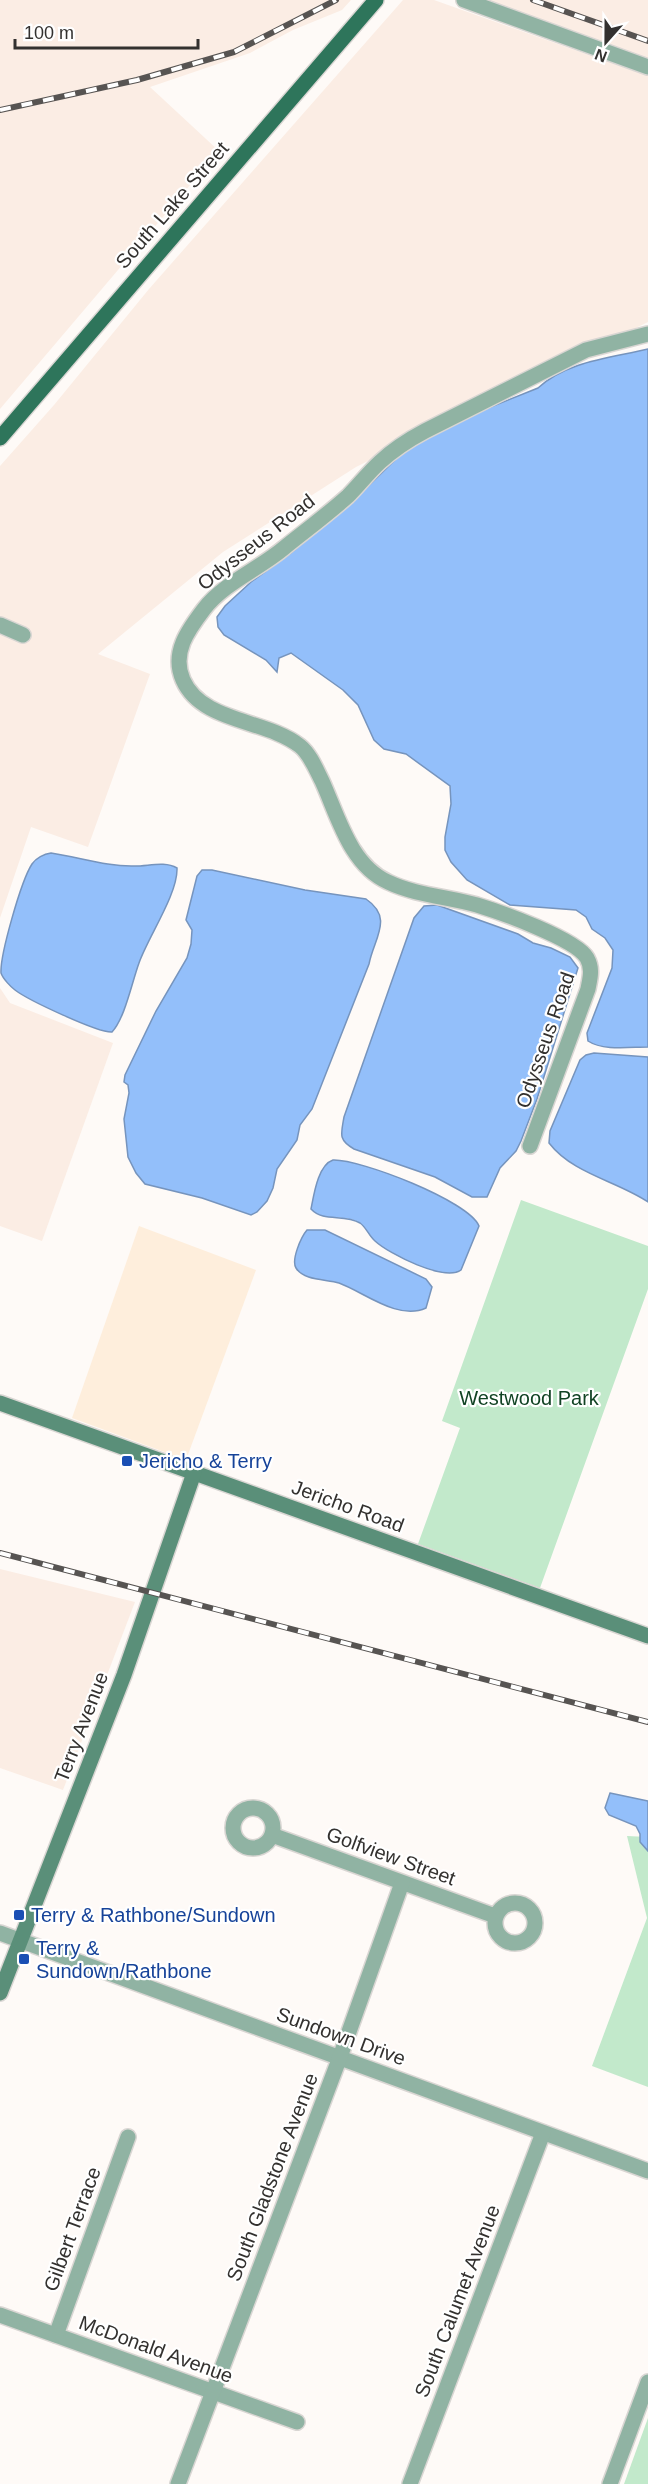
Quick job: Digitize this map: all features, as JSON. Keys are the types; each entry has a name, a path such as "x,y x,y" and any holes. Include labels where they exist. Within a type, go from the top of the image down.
{"main road":[{"name":"South Lake Street","path":"0,438 376,0"},
{"name":"Jericho Road","path":"0,1403 648,1636"},
{"name":"Terry Avenue","path":"0,1994 124,1675 194,1473"}],"street":[{"path":"464,0 648,67"},
{"name":"Odysseus Road","path":"530,1146 588,989 591,974 587,957 569,943 545,931 479,906 388,883 372,873 352,848 314,764 302,747 265,726 227,716 199,699 184,681 179,659 181,645 187,633 214,598 282,550 348,496 378,464 399,446 586,350 648,334"},
{"path":"0,625 23,635"},
{"name":"Golfview Street","path":"272,1835 495,1916"},
{"name":"South Gladstone Avenue","path":"177,2484 340,2057 402,1883"},
{"name":"Sundown Drive","path":"0,1933 648,2171"},
{"name":"South Calumet Avenue","path":"410,2484 543,2133"},
{"name":"Gilbert Terrace","path":"56,2335 128,2137"},
{"name":"McDonald Avenue","path":"0,2315 297,2422"},
{"path":"610,2484 648,2382"}],"shaded area":[{"path":"0,0 351,0 342,10 293,30 250,53 150,87 219,151 0,409"},
{"path":"403,0 434,0 648,76 648,322 356,467 223,552 98,654 150,674 88,847 31,827 0,918 0,466 54,405 149,289"},
{"path":"486,0 648,0 648,59"},
{"path":"0,988 10,1003 113,1043 42,1241 0,1226"},
{"path":"139,1226 256,1270 186,1460 72,1418"},
{"path":"0,1569 135,1602 63,1790 0,1768"}],"green space":[{"name":"Westwood Park","path":"521,1200 648,1246 648,1289 540,1588 418,1544 460,1428 442,1421"},
{"path":"627,1836 648,1837 648,2087 592,2066 647,1918"},
{"path":"648,2418 648,2484 624,2484"}],"water":[{"path":"648,349 648,1047 617,1048 601,1046 588,1041 587,1033 612,968 613,950 605,938 592,929 586,917 576,910 510,905 467,880 451,862 445,850 451,804 450,786 406,754 384,749 374,740 358,705 343,690 291,653 279,658 277,672 266,660 224,635 218,627 217,617 225,606 251,582 291,553 356,498 398,457 443,426 538,388 562,372 576,366"},
{"path":"51,853 114,865 162,864 177,868 173,890 143,953 124,1009 112,1032 79,1022 22,995 13,989 1,973 7,935 27,873 36,860"},
{"path":"202,870 366,899 374,906 381,921 369,964 312,1109 300,1125 297,1140 277,1169 273,1188 267,1201 251,1215 202,1198 145,1184 128,1157 124,1119 129,1093 128,1085 124,1082 125,1075 156,1011 187,958 192,930 186,920 197,876"},
{"path":"437,905 551,948 570,957 578,968 537,1099 521,1141 516,1151 500,1168 487,1197 472,1197 435,1177 354,1149 345,1143 342,1136 344,1117 414,918 424,906"},
{"path":"594,1053 648,1057 648,1202 583,1170 559,1154 549,1143 550,1131 580,1060"},
{"path":"333,1160 366,1166 412,1183 456,1205 471,1216 479,1226 461,1270 453,1273 443,1272 417,1265 382,1246 360,1223 354,1220 322,1216 311,1209 320,1174"},
{"path":"307,1230 325,1230 426,1279 432,1287 426,1308 404,1311 381,1304 339,1283 304,1275 296,1268 295,1260"},
{"path":"610,1793 648,1801 648,1851 640,1842 640,1834 636,1826 609,1815 605,1808"}],"railway":[{"path":"0,110 137,80 234,52 336,0"},
{"path":"533,0 648,41"},
{"path":"0,1553 648,1722"}],"place":[{"name":"Jericho & Terry","path":"127,1461"},
{"name":"Terry & Rathbone/Sundown","path":"19,1915"},
{"name":"Terry & Sundown/Rathbone","path":"24,1959"}]}
